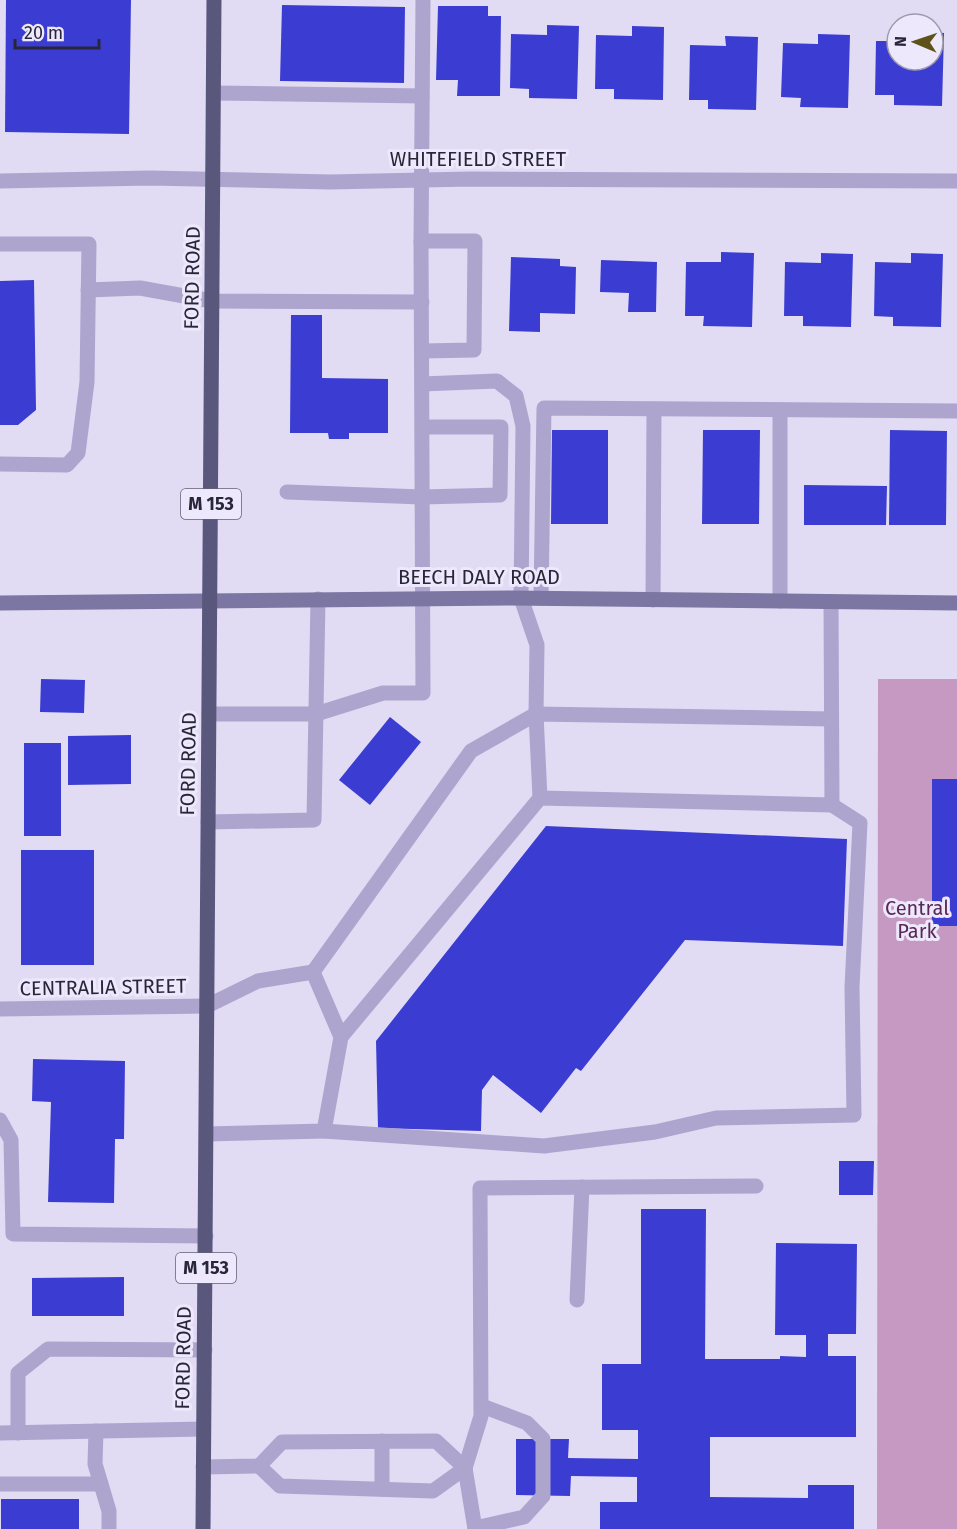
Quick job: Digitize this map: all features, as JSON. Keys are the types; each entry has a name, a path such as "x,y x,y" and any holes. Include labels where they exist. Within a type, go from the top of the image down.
{"main road":[{"name":"FORD ROAD","path":"203,1529 214,0"},
{"name":"BEECH DALY ROAD","path":"0,603 423,598 957,603"}],"street":[{"path":"209,714 316,714 383,693 423,693 421,241 423,0"},
{"path":"214,93 422,96"},
{"name":"WHITEFIELD STREET","path":"0,181 141,178 330,182 422,180 957,181"},
{"path":"421,241 475,241 474,350 422,351"},
{"path":"0,244 89,244 87,382 78,453 67,465 0,464"},
{"path":"88,290 140,288 212,301 422,302"},
{"path":"324,1131 341,1037 540,798 536,714 537,645 521,598 523,426 516,396 497,381 422,384"},
{"path":"541,598 544,408 957,411"},
{"path":"652,600 654,409"},
{"path":"780,410 780,601"},
{"path":"287,492 422,496 500,495 501,428 423,428"},
{"path":"208,822 314,820 318,599"},
{"path":"831,602 832,805"},
{"path":"207,1006 258,981 313,972 471,751 536,714 831,719"},
{"path":"207,1134 324,1131 544,1146 655,1132 716,1118 854,1115 852,987 860,823 832,805 540,798"},
{"path":"313,972 341,1037"},
{"name":"CENTRALIA STREET","path":"0,1009 207,1006"},
{"path":"0,1120 11,1140 13,1234 206,1236"},
{"path":"482,1406 527,1423 543,1439 543,1496 524,1517 475,1529 465,1468 482,1416 480,1188 756,1186"},
{"path":"577,1300 582,1187"},
{"path":"18,1433 18,1373 48,1349 205,1350"},
{"path":"0,1433 203,1429"},
{"path":"96,1431 95,1464 109,1511 109,1529"},
{"path":"382,1441 382,1489"},
{"path":"260,1466 282,1442 436,1441 465,1468"},
{"path":"203,1467 260,1466 280,1486 433,1491 465,1468"},
{"path":"0,1484 101,1484"}],"green space":[{"name":"Central Park","path":"878,679 957,679 957,1529 877,1529"}],"building":[{"path":"6,0 131,0 129,134 5,132"},
{"path":"282,5 405,7 404,83 280,81"},
{"path":"438,6 488,6 488,16 501,16 500,96 457,96 458,80 436,80"},
{"path":"547,25 579,26 577,99 529,98 529,89 510,88 511,34 547,35"},
{"path":"632,26 664,27 663,100 614,99 614,89 595,89 596,35 632,36"},
{"path":"818,34 850,35 848,108 800,107 801,98 781,97 783,43 818,44"},
{"path":"725,36 758,37 756,110 708,109 708,100 689,100 690,45 726,46"},
{"path":"876,41 885,41 885,72 943,72 942,106 894,105 894,95 875,95"},
{"path":"721,252 754,253 752,327 703,326 704,316 685,316 686,262 721,262"},
{"path":"821,253 853,254 851,327 803,326 803,316 784,316 785,262 821,263"},
{"path":"911,253 943,254 941,327 893,326 893,317 874,316 875,262 911,263"},
{"path":"511,257 560,259 560,266 576,267 575,314 540,313 540,332 509,331"},
{"path":"601,260 657,262 656,312 628,312 629,293 600,292"},
{"path":"34,280 36,410 18,425 0,425 0,281"},
{"path":"291,315 322,315 322,378 388,379 388,433 349,433 349,439 329,439 328,433 290,433"},
{"path":"552,430 608,430 608,524 551,524"},
{"path":"703,430 760,430 759,524 702,524"},
{"path":"890,430 947,431 946,525 889,525"},
{"path":"804,485 887,486 886,525 804,525"},
{"path":"41,679 85,680 84,713 40,712"},
{"path":"390,717 421,742 370,805 339,780"},
{"path":"131,735 131,784 68,785 68,736"},
{"path":"24,743 61,743 61,836 24,836"},
{"path":"932,779 957,779 957,926 932,926"},
{"path":"546,826 847,839 843,946 685,940 581,1071 576,1068 541,1113 493,1075 482,1090 481,1131 378,1128 376,1041"},
{"path":"21,850 94,850 94,965 21,965"},
{"path":"33,1059 125,1061 124,1139 115,1139 114,1203 48,1202 51,1102 32,1101"},
{"path":"839,1161 874,1161 873,1195 839,1195"},
{"path":"641,1209 706,1209 705,1359 806,1357 806,1335 775,1335 776,1243 857,1244 856,1334 828,1334 828,1356 856,1356 856,1437 710,1437 710,1497 808,1498 808,1485 854,1485 854,1529 600,1529 600,1502 637,1502 637,1477 571,1476 570,1496 516,1495 516,1439 569,1439 568,1458 638,1459 638,1430 602,1430 602,1364 641,1364"},
{"path":"124,1277 124,1316 32,1316 32,1278"},
{"path":"1,1499 79,1499 79,1529 1,1529"}]}
